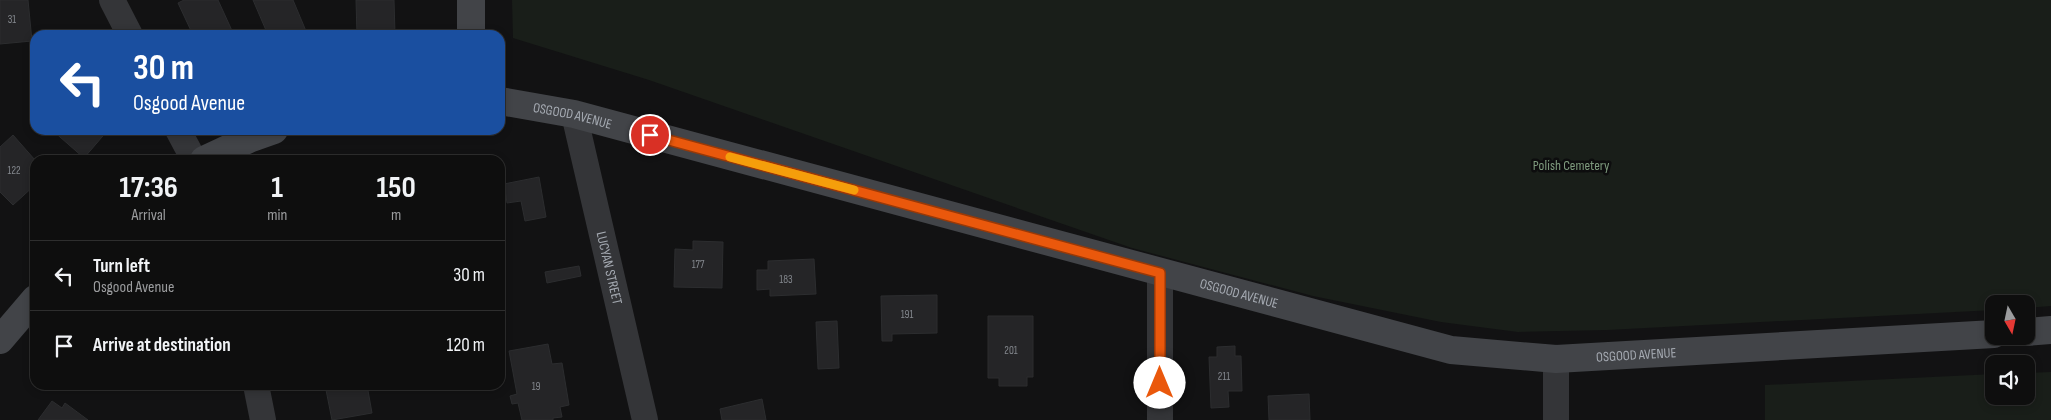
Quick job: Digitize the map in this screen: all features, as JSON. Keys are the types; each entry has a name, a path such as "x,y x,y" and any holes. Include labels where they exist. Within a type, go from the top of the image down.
{"street":[{"path":"112,0 127,30"},
{"path":"471,0 471,30"},
{"name":"OSGOOD AVENUE","path":"505,102 574,114 1451,350 1556,359 1985,335"},
{"name":"LUCYAN STREET","path":"574,114 645,420"},
{"path":"181,135 191,155"},
{"path":"215,155 260,135"},
{"path":"1160,273 1160,420"},
{"path":"0,340 30,305"},
{"path":"2035,331 2051,330"},
{"path":"1556,359 1556,420"},
{"path":"257,390 263,420"}],"green space":[{"name":"Polish Cemetery","path":"512,0 2051,0 2051,306 2035,307 2035,295 1985,295 1985,310 1607,330 1518,332 1441,322 1313,296 1132,248 649,80 513,38"},
{"path":"2051,372 2051,420 1765,420 1765,385 1985,374 1985,405 2035,405 2035,373"}],"building":[{"path":"0,0 28,0 30,41 0,44"},
{"path":"184,0 218,0 232,30 191,30 178,3"},
{"path":"253,0 293,0 306,30 266,30"},
{"path":"356,0 394,0 395,30 357,30"},
{"path":"13,135 31,155 30,190 13,205 0,192 0,147"},
{"path":"58,135 104,135 87,155 81,155"},
{"path":"539,177 546,217 525,221 521,201 507,203 505,184"},
{"path":"693,241 723,242 722,288 674,287 675,249 693,250"},
{"path":"814,259 816,294 770,296 770,289 757,290 757,270 768,270 768,261"},
{"path":"579,266 581,276 547,283 545,272"},
{"path":"937,295 937,333 892,334 892,341 882,341 881,296"},
{"path":"988,316 1033,316 1033,377 1027,377 1027,386 999,386 999,378 988,378"},
{"path":"837,321 839,368 818,369 816,322"},
{"path":"548,344 552,364 562,363 569,405 560,407 562,417 553,418 553,420 522,420 518,403 512,404 510,396 517,394 509,351"},
{"path":"1235,346 1235,356 1241,356 1242,391 1228,391 1229,407 1211,408 1209,357 1217,357 1217,347"},
{"path":"326,390 368,390 372,413 332,420"},
{"path":"1309,394 1310,420 1269,420 1268,396"},
{"path":"762,399 766,420 722,420 720,409"},
{"path":"52,401 62,408 65,403 88,420 38,420"}],"slow traffic":[{"path":"730,157 854,190"}],"route":[{"path":"650,135 1160,273 1160,383"}]}
